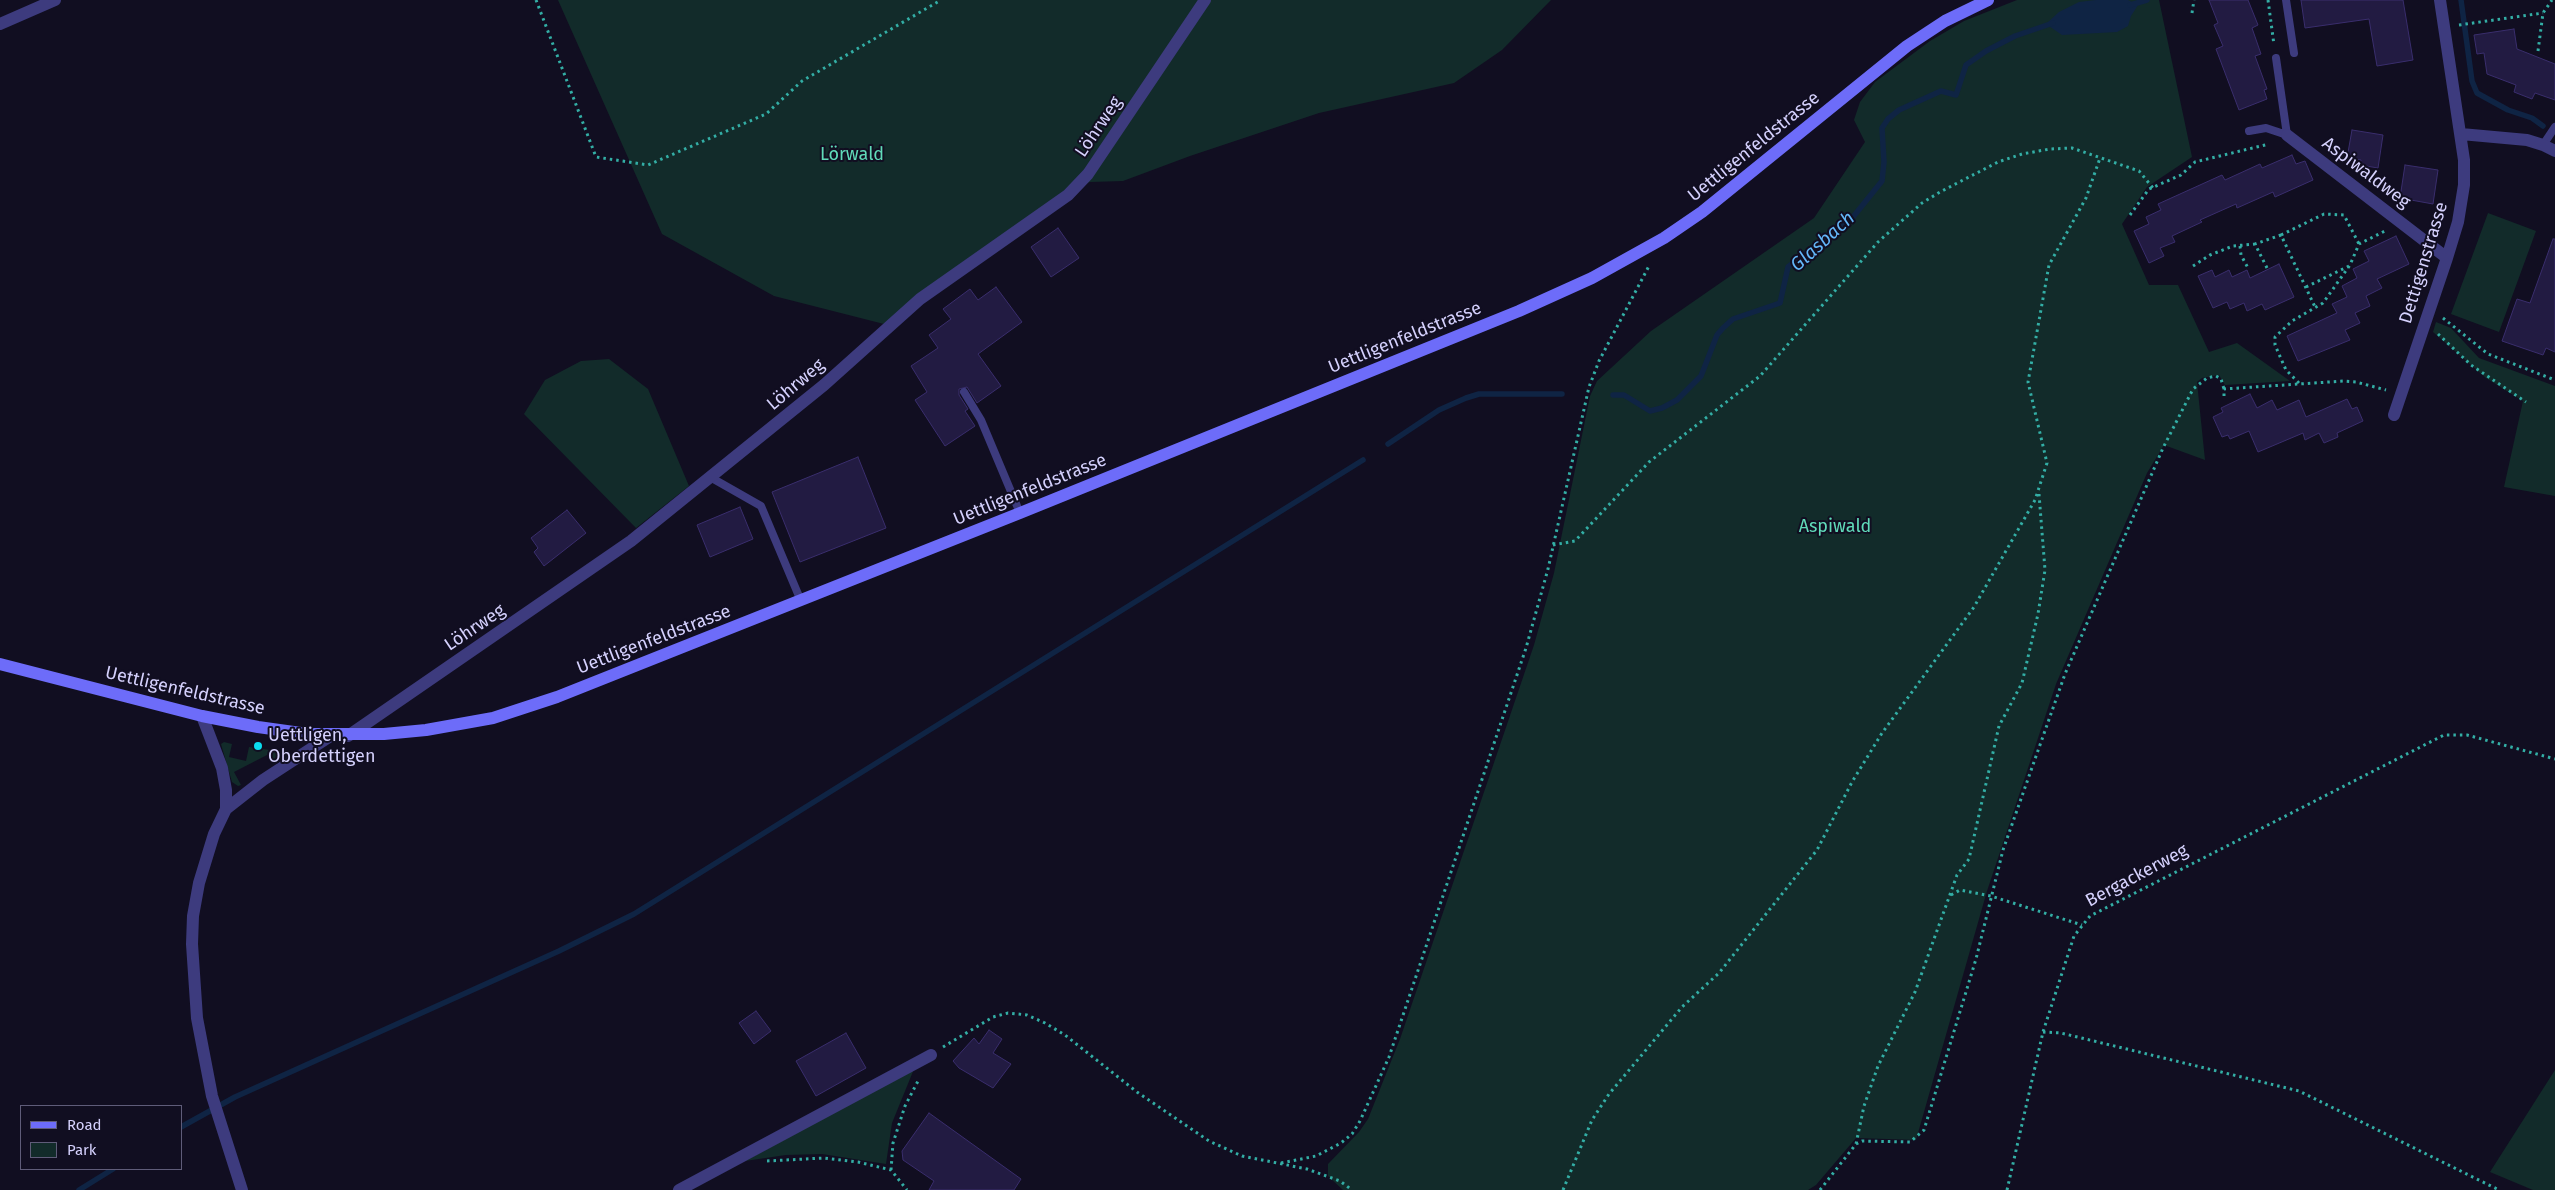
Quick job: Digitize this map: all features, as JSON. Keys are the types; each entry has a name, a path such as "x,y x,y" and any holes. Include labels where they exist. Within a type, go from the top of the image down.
{"main road":[{"name":"Uettligenfeldstrasse","path":"0,664 202,716 258,727 348,736 426,730 493,718 557,697 801,601 1519,311 1592,278 1664,238 1730,190 1907,46 1945,21 1988,0"}],"street":[{"path":"0,24 55,0"},
{"name":"Löhrweg","path":"348,736 631,541 824,385 920,299 1068,195 1088,174 1205,0"},
{"name":"Dettigenstrasse","path":"2394,414 2447,258 2458,222 2464,185 2461,134 2440,0"},
{"path":"2461,134 2527,140 2543,144 2555,151"},
{"name":"Aspiwaldweg","path":"2289,137 2447,258"},
{"path":"202,716 222,768 226,790 226,809 205,860 193,916 193,980 197,1018 212,1096 242,1190"},
{"path":"226,809 263,780 332,735"},
{"path":"679,1190 931,1055"}],"lane":[{"path":"2286,0 2294,53"},
{"path":"2276,58 2289,137"},
{"path":"2543,144 2555,127"},
{"path":"2248,131 2266,128 2289,137"},
{"path":"964,392 981,420 1020,513"},
{"path":"710,477 761,506 801,601"}],"path":[{"path":"536,0 596,157 626,164 648,165 766,114 802,81 941,0"},
{"path":"2192,13 2194,0"},
{"path":"2268,0 2276,58"},
{"path":"2538,52 2542,12 2552,0"},
{"path":"2458,25 2542,12"},
{"path":"2130,215 2153,188 2181,175 2195,162 2289,137"},
{"path":"1553,545 1575,541 1649,462 1760,376 1878,242 1922,204 1998,162 2022,154 2050,149 2072,148 2139,171 2153,188"},
{"path":"1563,1190 1592,1120 1610,1094 1682,1007 1719,974 1817,850 1852,782 1882,734 1974,607 2035,500 2047,463 2028,382 2049,265 2086,198 2100,158"},
{"path":"2193,266 2210,255 2232,246 2255,244 2280,235 2324,214 2344,215 2359,244"},
{"path":"2299,384 2286,370 2275,345 2275,336 2292,322 2324,302 2350,265 2359,244 2392,228"},
{"path":"2280,235 2315,307"},
{"path":"1280,1163 1300,1160 1323,1153 1352,1134 1360,1121 1389,1057 1526,648 1553,545 1588,387 1599,361 1664,238"},
{"path":"2255,244 2267,268"},
{"path":"2240,246 2241,255 2248,268"},
{"path":"2306,287 2350,265"},
{"path":"2428,313 2450,322 2488,354 2498,360 2555,380"},
{"path":"2443,338 2471,365 2526,402"},
{"path":"1820,1190 1856,1144 1862,1141 1910,1142 1924,1130 1976,958 2003,850 2065,674 2159,457 2192,389 2207,378 2218,376 2224,389 2224,396"},
{"path":"2224,389 2356,382 2401,395"},
{"path":"1856,1144 1864,1106 1878,1066 1915,992 1957,874 1969,859 1999,726 2022,684 2038,614 2045,570 2038,490"},
{"name":"Bergackerweg","path":"2007,1190 2043,1032 2066,958 2082,925 2090,916 2104,907 2426,742 2456,733 2555,759"},
{"path":"1951,895 1960,890 1991,896 2082,925"},
{"path":"891,1170 893,1143 905,1106 931,1055 993,1017 1008,1013 1027,1015 1065,1035 1136,1092 1209,1141 1242,1156 1307,1169 1340,1181 1352,1190"},
{"path":"2043,1032 2061,1032 2299,1091 2499,1190"},
{"path":"762,1162 824,1158 858,1162 891,1170 906,1190"}],"green space":[{"name":"Lörwald","path":"558,0 1551,0 1502,50 1454,83 1319,113 1190,156 1123,181 1090,182 1071,188 884,324 774,296 662,234"},
{"name":"Aspiwald","path":"2017,0 2159,0 2192,157 2147,187 2122,224 2149,285 2178,285 2209,352 2237,343 2290,381 2225,385 2219,375 2202,378 2197,382 2205,460 2164,445 2147,473 2056,684 1987,891 1916,1140 1856,1138 1816,1185 1808,1190 1343,1190 1328,1176 1328,1164 1359,1132 1368,1119 1400,1039 1534,645 1554,573 1590,396 1597,381 1651,331 1814,218 1865,142 1854,120 1860,102 1875,82 1930,41 1964,21"},
{"path":"2488,213 2536,231 2499,332 2451,314"},
{"path":"2436,322 2451,328 2479,358 2555,386 2555,496 2504,487 2523,401 2486,378 2433,332"},
{"path":"609,359 648,389 689,486 636,528 524,414 545,380 581,361"},
{"path":"224,742 232,744 229,757 246,761 249,747 291,753 273,764 267,755 234,772 241,785 238,786 232,782 221,744"},
{"path":"914,1069 892,1123 886,1164 822,1154 786,1155 745,1161"},
{"path":"2555,1070 2555,1190 2533,1190 2490,1172"}],"water":[{"path":"2128,0 2138,5 2131,16 2128,26 2117,32 2062,35 2046,24 2059,12 2079,2"}],"building":[{"path":"2209,0 2248,0 2258,25 2252,28 2261,54 2255,56 2267,89 2264,90 2267,99 2239,110 2216,49 2223,46 2214,25 2218,23"},
{"path":"2301,0 2403,0 2413,60 2377,66 2369,19 2305,28"},
{"path":"2514,29 2517,49 2555,64 2555,100 2535,93 2532,99 2514,92 2516,85 2487,74 2484,53 2477,54 2474,35"},
{"path":"2352,130 2383,135 2378,168 2360,165 2361,160 2347,158"},
{"path":"2292,155 2296,164 2305,161 2313,180 2275,197 2273,192 2237,208 2236,204 2200,220 2202,222 2172,236 2175,242 2160,248 2164,256 2149,263 2134,231 2149,224 2146,217 2161,210 2158,204 2222,175 2225,180 2260,164 2262,168"},
{"path":"2405,165 2438,170 2433,204 2400,198"},
{"path":"1058,228 1079,258 1051,277 1031,247"},
{"path":"2396,236 2409,264 2377,279 2382,288 2366,296 2370,306 2355,313 2360,323 2345,330 2350,340 2298,361 2287,336 2337,313 2332,304 2347,297 2342,286 2357,278 2353,269 2369,261 2364,251"},
{"path":"2553,239 2555,239 2555,352 2546,348 2543,355 2502,341 2517,299 2530,303"},
{"path":"2279,264 2294,297 2265,310 2262,304 2247,311 2244,303 2230,309 2227,302 2213,308 2198,276 2212,270 2215,277 2229,270 2232,277 2247,270 2250,278"},
{"path":"996,287 1022,322 978,354 1001,386 977,403 967,387 959,389 959,395 968,409 965,411 975,426 945,446 915,400 927,392 911,366 938,348 929,335 951,319 943,309 970,289 978,300"},
{"path":"2250,394 2257,408 2272,400 2277,410 2299,400 2306,417 2347,399 2352,409 2357,407 2363,421 2337,433 2338,437 2324,443 2319,433 2305,440 2303,433 2258,452 2249,431 2230,439 2228,435 2222,437 2213,417 2223,412 2221,408"},
{"path":"858,457 886,528 800,562 772,492"},
{"path":"740,507 753,539 710,557 697,525"},
{"path":"567,510 586,533 544,566 534,552 538,548 531,538"},
{"path":"756,1011 771,1031 754,1044 739,1023"},
{"path":"989,1030 1002,1039 993,1053 1011,1064 993,1088 959,1068 953,1061 974,1038 979,1044"},
{"path":"846,1033 866,1068 816,1096 796,1061"},
{"path":"929,1113 1021,1179 1014,1190 929,1190 934,1181 903,1160 902,1151"}],"waterway":[{"name":"Glasbach","path":"2130,5 2147,0"},
{"name":"Glasbach","path":"2461,0 2472,81 2477,93 2508,110 2532,118 2543,126"},
{"name":"Glasbach","path":"1613,395 1624,395 1650,411 1662,408 1677,400 1701,376 1717,335 1723,328 1733,319 1780,303 1788,267 1853,217 1882,181 1884,162 1882,128 1888,119 1899,110 1941,91 1956,95 1966,65 1986,51 2015,36 2053,23"},
{"path":"1388,444 1439,410 1479,394 1562,394"},
{"path":"182,1126 235,1097 559,951 634,914 1363,460"},
{"path":"79,1190 111,1170"}],"place":[{"name":"Uettligen, Oberdettigen","path":"258,746"}]}
